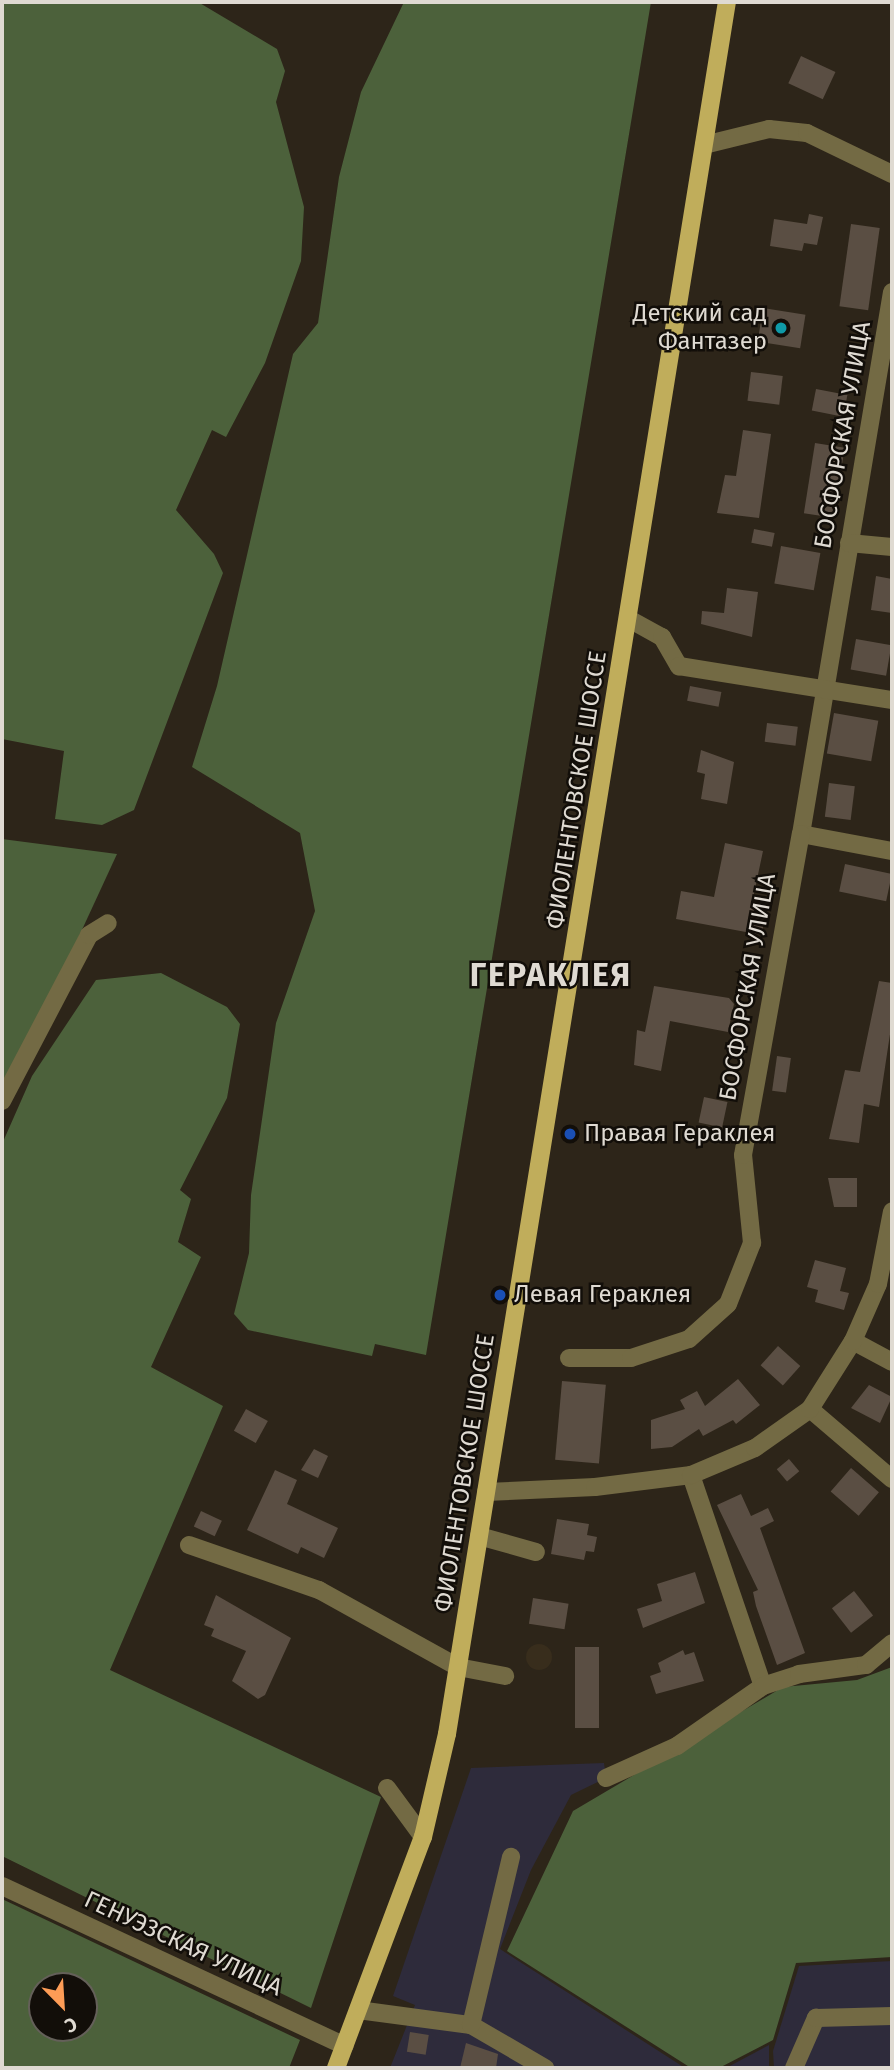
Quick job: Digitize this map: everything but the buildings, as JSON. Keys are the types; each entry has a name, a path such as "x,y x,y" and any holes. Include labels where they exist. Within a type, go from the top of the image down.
{"main road":[{"name":"ФИОЛЕНТОВСКОЕ ШОССЕ","path":"336,2068 423,1837 458,1667 727,2"}],"street":[{"path":"704,145 769,129 807,133 892,174"},
{"name":"БОСФОРСКАЯ УЛИЦА","path":"569,1358 631,1358 689,1339 728,1304 752,1243 743,1155 801,834 892,292"},
{"path":"849,543 892,547"},
{"path":"629,619 662,637 679,666 892,700"},
{"path":"801,834 892,851"},
{"path":"2,1101 89,935 108,923"},
{"path":"486,1492 595,1487 691,1475 755,1448 810,1409 885,1286 892,1212"},
{"path":"853,1341 892,1362"},
{"path":"810,1409 892,1479"},
{"path":"691,1475 763,1686"},
{"path":"479,1536 536,1552"},
{"path":"189,1545 319,1590 458,1667 506,1676"},
{"path":"606,1778 677,1746 763,1686 799,1674 866,1665 892,1643"},
{"path":"387,1788 423,1837"},
{"path":"471,2025 511,1857"},
{"name":"ГЕНУЭЗСКАЯ УЛИЦА","path":"2,1886 345,2046"},
{"path":"358,2010 471,2025 545,2068"},
{"path":"794,2068 816,2018 892,2016"}],"shaded area":[{"path":"539,1644 548,1648 552,1657 548,1666 539,1670 530,1666 526,1657 530,1648"},
{"path":"604,1763 606,1778 571,1795 531,1870 500,1949 685,2068 390,2068 415,2005 393,1996 471,1768"},
{"path":"892,1961 892,2068 774,2068 773,2051 799,1966"},
{"path":"769,2045 769,2068 726,2068"}],"green space":[{"path":"2,2 198,2 277,49 285,71 276,102 304,207 301,261 265,363 226,437 212,430 176,510 214,554 223,573 134,810 102,825 55,819 64,751 2,739"},
{"path":"404,2 651,2 426,1355 375,1344 372,1356 248,1330 234,1314 249,1253 251,1195 276,1023 315,911 300,833 192,767 217,686 293,354 318,323 339,177 361,92"},
{"path":"2,839 117,854 2,1103"},
{"path":"161,973 227,1007 240,1024 227,1098 180,1190 191,1199 178,1242 201,1257 151,1367 223,1406 110,1670 381,1797 311,2008 2,1856 2,1144 32,1076 96,980"},
{"path":"892,1667 892,1957 796,1963 773,2040 719,2068 691,2068 507,1951 573,1811 783,1687 857,1680"},
{"path":"2,1899 300,2040 289,2068 2,2068"}],"place":[{"name":"Детский сад Фантазер","path":"781,328"},
{"name":"Правая Гераклея","path":"570,1134"},
{"name":"Левая Гераклея","path":"500,1295"}],"district":[{"name":"ГЕРАКЛЕЯ","path":"551,975"}]}
